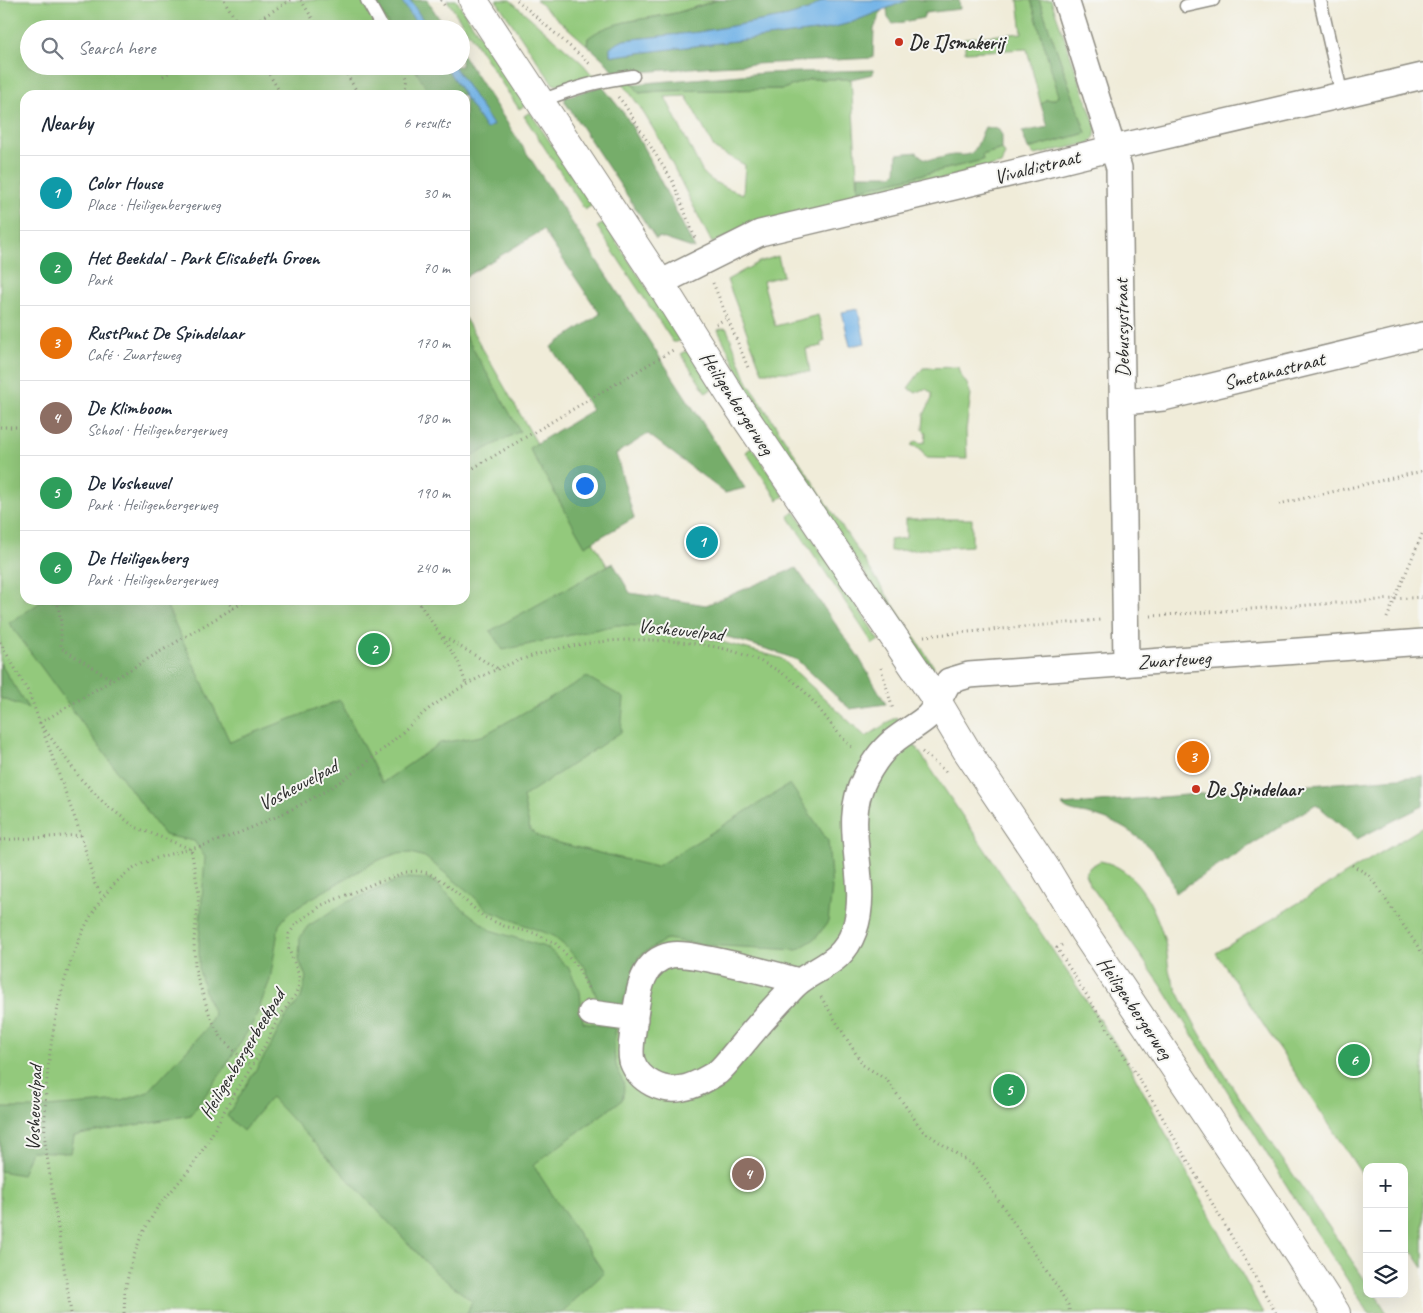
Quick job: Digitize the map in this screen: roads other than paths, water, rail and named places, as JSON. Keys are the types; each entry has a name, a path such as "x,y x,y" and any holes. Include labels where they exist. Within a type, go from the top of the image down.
{"main road":[{"name":"Heiligenbergerweg","path":"474,0 660,283 731,396 938,701 967,751 1045,867 1084,932 1275,1218 1336,1313"}],"street":[{"name":"Debussystraat","path":"1066,0 1119,168 1124,402 1126,664"},
{"name":"Vivaldistraat","path":"660,283 760,232 1423,76"},
{"name":"Smetanastraat","path":"1124,402 1163,398 1423,335"},
{"name":"Zwarteweg","path":"938,701 949,681 968,674 1377,647 1423,642"},
{"path":"804,979 689,956 670,956 653,963 641,982 631,1049 633,1063 638,1072 647,1081 670,1089 683,1088 711,1076 720,1070 762,1020 804,979 826,966 845,948 854,932 860,896 854,820 863,780 879,754 894,740 929,716 938,701"},
{"path":"591,1013 635,1019"}],"lane":[{"path":"366,0 378,20"},
{"path":"1186,6 1213,0"},
{"path":"1320,0 1342,96"},
{"path":"540,102 571,89 603,80 633,76"}],"water":[{"path":"401,0 410,0 423,20 414,20"},
{"path":"824,0 908,0 850,23 823,30 614,56 610,54 610,47 624,40 699,32 788,16 808,10"},
{"path":"451,75 460,75 470,90 461,90"},
{"path":"470,90 493,125 486,129 470,104"},
{"path":"858,309 865,343 850,346 842,312"}],"place":[{"name":"De IJsmakerij","path":"899,42"},
{"name":"Color House","path":"702,542"},
{"name":"Het Beekdal - Park Elisabeth Groen","path":"374,649"},
{"name":"RustPunt De Spindelaar","path":"1193,757"},
{"name":"De Spindelaar","path":"1196,789"},
{"name":"De Heiligenberg","path":"1354,1060"},
{"name":"De Vosheuvel","path":"1009,1090"},
{"name":"De Klimboom","path":"748,1174"}]}
